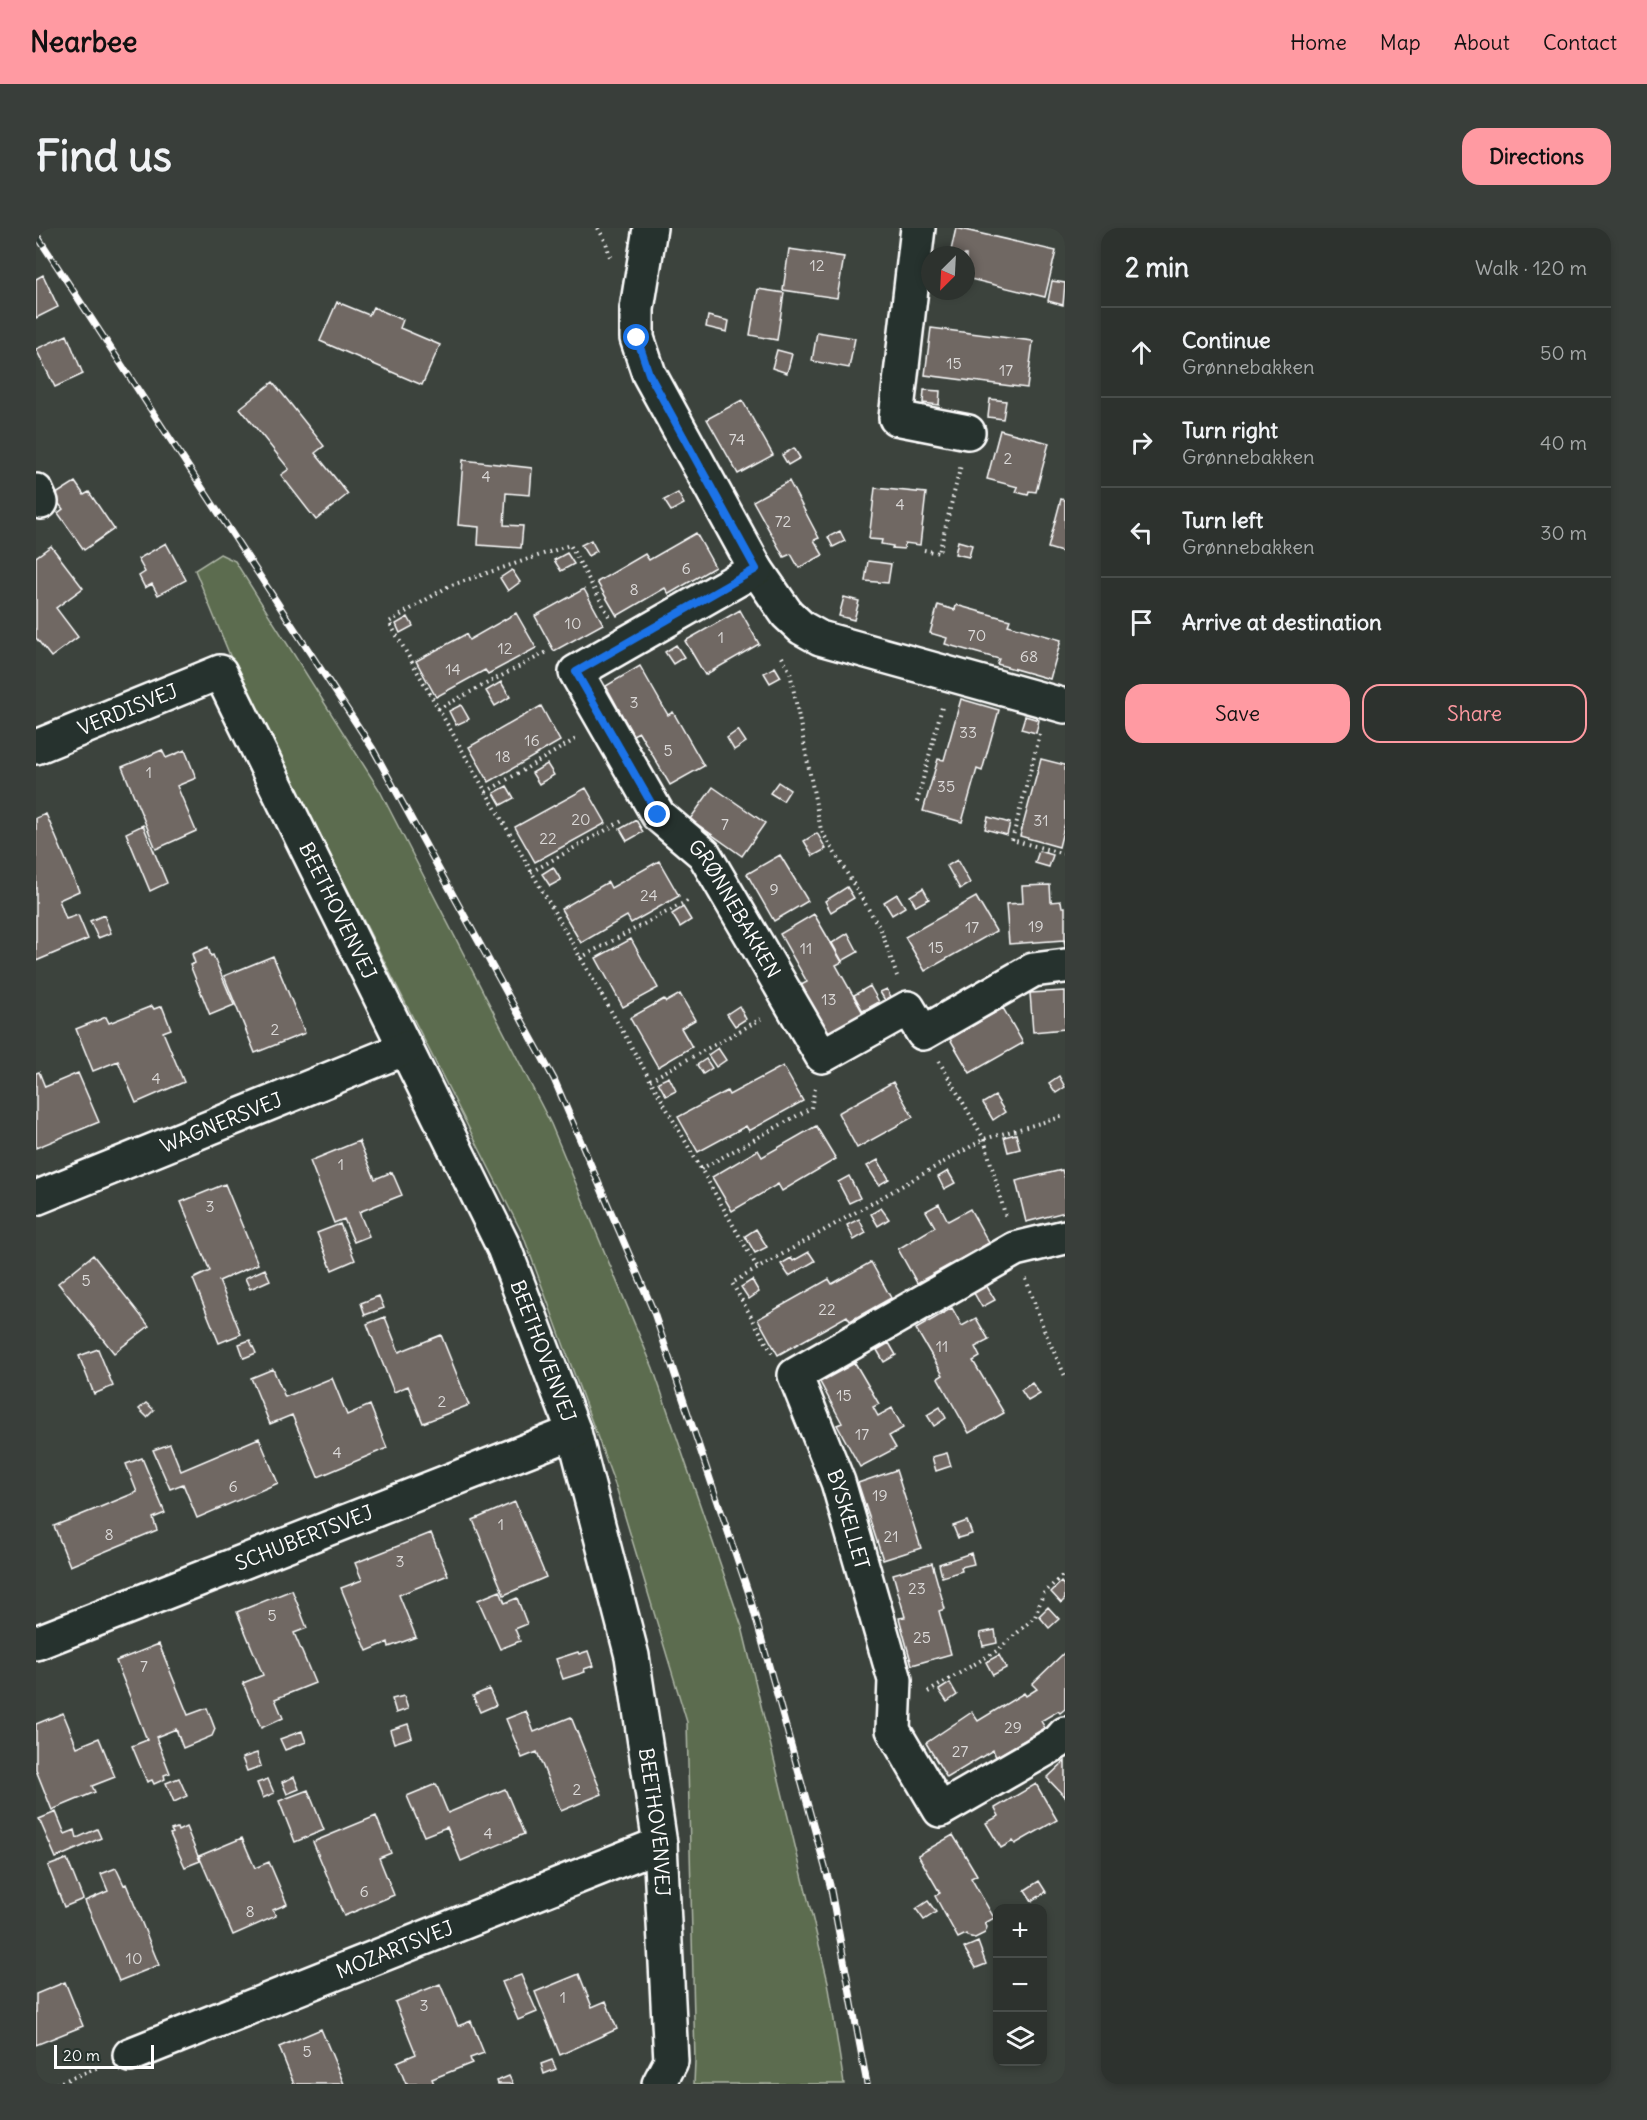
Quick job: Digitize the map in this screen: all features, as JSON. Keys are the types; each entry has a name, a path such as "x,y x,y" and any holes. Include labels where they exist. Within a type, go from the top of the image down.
{"street":[{"path":"650,228 637,309 637,338 649,374 756,569 787,614 802,628 820,638 1057,704"},
{"path":"918,228 896,418 968,432"},
{"path":"576,672 756,569"},
{"name":"VERDISVEJ","path":"36,747 220,672"},
{"name":"BEETHOVENVEJ","path":"220,672 504,1248 574,1432 632,1656 660,1844 671,2061 659,2084"},
{"name":"GRØNNEBAKKEN","path":"576,672 658,815 704,854 822,1056"},
{"path":"822,1056 908,1008 922,1033 1033,970 1065,966"},
{"name":"WAGNERSVEJ","path":"36,1198 406,1048"},
{"path":"795,1376 1015,1250 1065,1237"},
{"name":"BYSKELLET","path":"795,1376 838,1482 895,1680 893,1730 940,1810 1058,1742 1065,1734"},
{"name":"SCHUBERTSVEJ","path":"36,1643 574,1432"},
{"name":"MOZARTSVEJ","path":"130,2055 660,1844"}],"path":[{"path":"924,550 939,553 968,432"},
{"path":"625,644 570,545 449,586 389,622 757,1267"},
{"path":"438,709 549,651 558,666 576,672"},
{"path":"917,802 951,674"},
{"path":"1057,704 1012,840 1065,854"},
{"path":"486,792 606,722"},
{"path":"531,872 652,805"},
{"path":"580,958 721,883"},
{"path":"650,1080 791,1003"},
{"path":"922,1033 984,1139 1015,1250 1044,1330 1065,1376"},
{"path":"701,1169 811,1108 822,1056"},
{"path":"795,1376 782,1371 732,1283 984,1139 1065,1116"},
{"path":"894,1712 998,1650 1035,1617 1043,1594 1065,1573"},
{"path":"56,2084 130,2055"}],"green space":[{"path":"220,554 235,561 380,791 551,1124 653,1368 742,1627 828,1982 844,2084 694,2084 687,1722 617,1490 523,1235 233,663 195,570"}],"building":[{"path":"956,228 1056,251 1045,297 975,280 975,246 952,246"},
{"path":"789,249 844,257 837,298 783,290"},
{"path":"43,275 58,307 36,318 36,279"},
{"path":"1052,281 1065,283 1063,305 1048,301"},
{"path":"758,289 784,293 777,340 750,335"},
{"path":"337,302 369,315 373,307 403,320 400,328 440,345 422,385 320,341"},
{"path":"708,316 729,321 727,332 706,327"},
{"path":"931,328 1033,341 1027,388 925,375"},
{"path":"817,332 855,338 849,368 812,361"},
{"path":"67,335 83,374 55,387 36,349"},
{"path":"777,350 792,354 787,373 772,368"},
{"path":"273,382 324,446 315,453 348,494 316,520 281,475 289,469 240,408"},
{"path":"924,390 940,391 939,405 923,403"},
{"path":"990,399 1006,401 1003,419 988,417"},
{"path":"742,400 773,455 738,474 707,419"},
{"path":"1000,430 1049,443 1036,492 1029,491 1028,495 1016,492 1018,487 987,479"},
{"path":"794,448 800,458 788,465 782,455"},
{"path":"463,460 532,468 530,495 506,493 504,525 523,526 521,548 478,545 479,527 458,525"},
{"path":"789,481 819,538 814,540 823,555 799,568 791,554 784,557 753,501"},
{"path":"75,482 84,495 89,492 114,529 84,550 58,513 63,509 53,496"},
{"path":"875,488 926,493 920,545 905,543 904,549 892,548 893,546 881,544 882,540 869,539"},
{"path":"678,493 684,504 671,511 664,500"},
{"path":"1061,499 1065,500 1065,553 1048,548"},
{"path":"840,531 845,541 833,547 828,537"},
{"path":"696,533 715,567 669,594 665,588 617,616 597,582 645,554 649,560"},
{"path":"591,540 597,551 588,556 581,545"},
{"path":"958,541 972,545 969,557 955,554"},
{"path":"166,543 186,580 158,595 152,584 145,588 139,576 145,572 138,559"},
{"path":"51,546 83,588 56,608 78,637 51,657 36,638 36,557"},
{"path":"567,553 574,564 561,571 554,560"},
{"path":"868,561 891,564 888,583 865,581"},
{"path":"512,570 520,582 508,591 500,578"},
{"path":"584,589 603,624 554,651 535,616"},
{"path":"844,597 859,601 854,620 839,616"},
{"path":"938,605 955,610 956,605 1010,620 1008,625 1061,640 1050,679 997,664 999,659 945,644 947,638 930,633"},
{"path":"740,610 759,644 705,675 685,641"},
{"path":"516,613 536,648 488,674 485,670 436,697 416,661 466,634 469,640"},
{"path":"408,617 413,626 400,633 396,624"},
{"path":"676,645 684,657 673,664 665,652"},
{"path":"640,666 668,715 673,712 704,766 670,785 639,732 633,735 606,686"},
{"path":"775,667 781,677 770,683 764,673"},
{"path":"501,682 510,697 495,706 486,691"},
{"path":"961,699 999,710 982,771 977,769 962,822 923,811 938,759 944,760"},
{"path":"461,705 469,719 456,725 449,711"},
{"path":"541,706 560,741 489,782 469,747"},
{"path":"1025,716 1039,720 1036,733 1021,729"},
{"path":"738,730 746,742 734,750 727,738"},
{"path":"162,750 166,758 185,750 196,778 177,786 196,831 156,849 122,767"},
{"path":"1041,759 1065,765 1065,823 1059,847 1020,836"},
{"path":"547,764 554,775 539,784 532,773"},
{"path":"778,782 790,790 783,801 770,793"},
{"path":"507,786 514,798 501,805 494,793"},
{"path":"713,787 765,823 742,856 690,819"},
{"path":"586,788 606,823 535,862 515,827"},
{"path":"46,814 79,891 59,900 66,919 78,915 88,939 36,961 36,818"},
{"path":"988,817 1010,823 1007,835 985,829"},
{"path":"636,820 643,832 627,841 620,829"},
{"path":"143,825 167,883 150,891 126,833"},
{"path":"817,833 826,849 813,856 804,841"},
{"path":"1039,851 1053,855 1049,867 1035,863"},
{"path":"780,855 808,901 774,921 747,874"},
{"path":"957,860 970,883 960,889 947,866"},
{"path":"659,861 679,896 631,923 627,916 581,943 561,909 608,882 611,888"},
{"path":"553,867 561,880 550,886 542,874"},
{"path":"1050,885 1051,902 1061,901 1062,907 1065,907 1065,947 1064,940 1009,944 1006,904 1023,903 1022,886"},
{"path":"847,887 854,898 831,912 825,901"},
{"path":"923,888 929,899 916,906 910,896"},
{"path":"897,894 905,907 892,915 884,902"},
{"path":"976,897 996,931 925,971 905,937"},
{"path":"683,907 691,920 680,927 672,914"},
{"path":"814,914 842,962 836,965 863,1013 828,1033 801,985 807,982 780,934"},
{"path":"104,915 111,933 98,938 90,921"},
{"path":"848,933 858,952 842,961 832,943"},
{"path":"631,939 658,988 623,1007 596,958"},
{"path":"208,947 234,1005 210,1015 190,965 195,963 192,954"},
{"path":"273,956 305,1033 255,1053 224,976"},
{"path":"870,986 879,1002 863,1011 854,995"},
{"path":"887,989 892,999 886,1002 880,992"},
{"path":"1065,991 1065,1029 1033,1032 1030,993"},
{"path":"680,994 695,1020 681,1028 692,1047 658,1067 630,1018 664,999 666,1002"},
{"path":"152,1006 154,1009 162,1006 171,1029 163,1032 184,1082 136,1103 118,1061 93,1071 76,1029 106,1017 109,1023"},
{"path":"739,1006 746,1019 735,1026 727,1014"},
{"path":"1003,1008 1023,1043 970,1073 950,1039"},
{"path":"718,1048 726,1060 716,1067 708,1055"},
{"path":"706,1059 712,1068 703,1074 697,1065"},
{"path":"783,1066 803,1101 749,1131 746,1126 698,1152 678,1117 727,1091 729,1095"},
{"path":"39,1072 45,1087 78,1073 99,1122 36,1148 36,1073"},
{"path":"1059,1076 1065,1087 1056,1093 1049,1083"},
{"path":"669,1077 676,1091 666,1096 658,1082"},
{"path":"893,1082 913,1117 857,1148 838,1113"},
{"path":"995,1096 1005,1112 993,1120 983,1103"},
{"path":"816,1126 836,1159 782,1191 778,1184 732,1211 712,1177 758,1150 762,1157"},
{"path":"1016,1134 1020,1149 1008,1152 1004,1137"},
{"path":"359,1141 375,1179 392,1172 402,1195 359,1212 369,1236 354,1242 344,1219 334,1223 310,1161"},
{"path":"878,1160 889,1179 879,1185 867,1166"},
{"path":"1062,1170 1065,1179 1065,1212 1026,1222 1016,1181"},
{"path":"948,1171 955,1183 944,1189 938,1177"},
{"path":"849,1176 860,1198 849,1203 838,1182"},
{"path":"225,1184 258,1264 219,1281 241,1334 219,1343 193,1279 210,1271 181,1202"},
{"path":"939,1204 948,1221 970,1209 989,1243 917,1283 898,1249 935,1227 926,1211"},
{"path":"881,1208 889,1219 878,1226 871,1214"},
{"path":"859,1219 866,1233 854,1240 847,1225"},
{"path":"340,1224 355,1260 332,1270 317,1233"},
{"path":"756,1229 767,1247 755,1253 745,1236"},
{"path":"809,1252 815,1261 789,1276 781,1264 791,1258 793,1261"},
{"path":"93,1255 149,1326 114,1353 58,1283"},
{"path":"871,1262 891,1298 850,1321 847,1316 778,1355 758,1319 829,1279 832,1284"},
{"path":"265,1269 270,1280 250,1289 245,1278"},
{"path":"752,1280 759,1292 749,1299 741,1287"},
{"path":"986,1285 995,1300 982,1307 974,1293"},
{"path":"379,1296 384,1308 365,1315 361,1303"},
{"path":"952,1308 962,1326 976,1318 989,1340 975,1347 980,1357 973,1361 1004,1413 969,1433 938,1378 943,1375 916,1329"},
{"path":"385,1317 399,1352 441,1335 469,1405 423,1423 408,1386 394,1392 367,1324"},
{"path":"250,1340 256,1353 244,1358 239,1344"},
{"path":"889,1343 896,1355 884,1362 877,1350"},
{"path":"98,1349 113,1386 94,1394 79,1356"},
{"path":"855,1363 879,1404 873,1407 878,1416 892,1408 903,1428 889,1436 896,1448 860,1467 837,1425 842,1423 820,1382"},
{"path":"273,1369 285,1397 332,1378 347,1415 370,1405 387,1448 318,1477 292,1415 270,1424 251,1378"},
{"path":"1032,1383 1040,1394 1028,1401 1021,1390"},
{"path":"146,1403 154,1410 147,1417 139,1409"},
{"path":"940,1407 946,1418 934,1426 927,1415"},
{"path":"259,1438 278,1483 197,1518 183,1484 170,1489 153,1450 170,1444 181,1471"},
{"path":"947,1453 951,1466 936,1471 932,1457"},
{"path":"142,1458 165,1513 153,1518 157,1530 70,1566 54,1526 137,1492 126,1464"},
{"path":"896,1470 921,1548 883,1560 858,1483"},
{"path":"515,1502 546,1577 504,1595 473,1520"},
{"path":"967,1521 972,1534 958,1538 953,1526"},
{"path":"431,1533 448,1575 399,1595 416,1637 389,1647 388,1642 367,1651 341,1588 362,1580 355,1563"},
{"path":"971,1553 974,1564 961,1567 962,1571 942,1577 939,1564"},
{"path":"932,1563 945,1609 939,1611 951,1654 912,1665 899,1618 905,1617 893,1574"},
{"path":"1061,1582 1065,1587 1065,1599 1061,1603 1051,1592"},
{"path":"292,1590 307,1628 294,1633 315,1683 275,1699 283,1718 261,1728 243,1683 263,1675 237,1612"},
{"path":"500,1591 505,1603 517,1598 527,1624 515,1629 520,1641 500,1649 478,1600"},
{"path":"1048,1607 1059,1619 1049,1628 1039,1616"},
{"path":"995,1630 997,1643 983,1646 980,1633"},
{"path":"159,1644 188,1715 207,1708 215,1729 212,1736 183,1748 176,1729 156,1737 170,1773 164,1775 165,1779 154,1784 152,1780 147,1782 132,1746 147,1740 116,1661"},
{"path":"588,1651 593,1666 584,1669 585,1672 563,1679 556,1659"},
{"path":"1065,1652 1065,1709 1041,1721 1045,1728 996,1757 993,1750 947,1778 926,1743 972,1712 978,1721 1024,1693 1026,1696 1037,1689 1032,1684"},
{"path":"999,1655 1006,1668 993,1675 986,1662"},
{"path":"950,1683 957,1695 947,1702 939,1690"},
{"path":"489,1689 496,1705 480,1712 473,1696"},
{"path":"404,1696 408,1709 396,1713 392,1699"},
{"path":"526,1711 534,1732 571,1717 602,1794 561,1811 537,1752 522,1758 506,1719"},
{"path":"63,1713 77,1747 99,1738 115,1777 92,1786 95,1792 52,1810 36,1770 36,1724"},
{"path":"408,1724 412,1737 394,1743 390,1730"},
{"path":"302,1731 306,1742 285,1750 280,1739"},
{"path":"257,1753 261,1766 247,1771 242,1758"},
{"path":"1065,1761 1065,1797 1047,1778"},
{"path":"294,1777 299,1789 287,1794 282,1782"},
{"path":"179,1778 187,1796 174,1802 166,1783"},
{"path":"268,1779 274,1793 263,1798 257,1783"},
{"path":"436,1784 448,1813 505,1789 524,1834 461,1861 447,1827 424,1836 407,1796"},
{"path":"1036,1784 1057,1820 1015,1844 1013,1841 1001,1848 986,1823 999,1816 995,1808"},
{"path":"308,1790 324,1830 295,1842 279,1801"},
{"path":"56,1812 65,1834 75,1830 77,1838 97,1829 101,1838 56,1858 39,1819"},
{"path":"376,1816 391,1853 379,1858 394,1895 344,1916 313,1842"},
{"path":"186,1827 200,1861 185,1867 170,1834 173,1833 171,1830 177,1828 178,1831"},
{"path":"953,1835 977,1875 971,1878 993,1916 985,1923 987,1927 985,1933 975,1938 966,1934 958,1938 935,1896 940,1893 918,1855"},
{"path":"242,1838 255,1868 269,1862 287,1904 273,1910 276,1916 233,1935 199,1856"},
{"path":"67,1859 83,1899 64,1907 48,1866"},
{"path":"116,1868 124,1885 126,1884 159,1965 119,1981 85,1901 108,1891 101,1874"},
{"path":"1039,1881 1046,1892 1032,1901 1025,1890"},
{"path":"928,1901 936,1912 924,1920 916,1909"},
{"path":"978,1942 986,1964 976,1968 964,1948"},
{"path":"579,1974 592,2007 606,2001 617,2029 560,2055 535,1992"},
{"path":"521,1975 537,2012 518,2020 502,1982"},
{"path":"65,1982 83,2026 36,2045 36,1994"},
{"path":"440,1984 458,2026 471,2021 484,2053 470,2058 472,2063 432,2079 434,2084 406,2084 397,2062 416,2054 395,2002"},
{"path":"321,2029 344,2084 294,2084 279,2047"},
{"path":"552,2060 556,2069 544,2074 541,2064"},
{"path":"509,2076 513,2084 498,2084 497,2081"}],"railway":[{"path":"36,234 373,749 554,1079 653,1310 749,1594 830,1885 867,2084"}],"route":[{"path":"637,338 649,374 756,569 576,672 658,815"}]}
